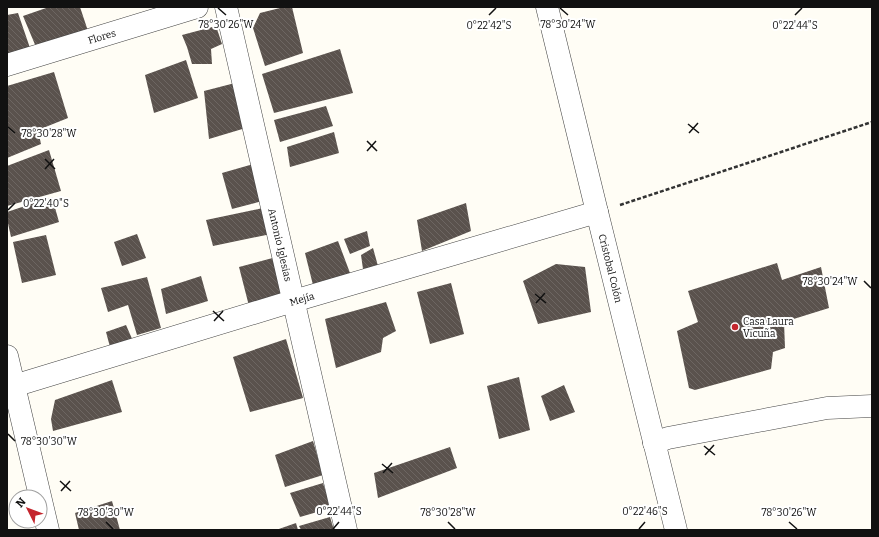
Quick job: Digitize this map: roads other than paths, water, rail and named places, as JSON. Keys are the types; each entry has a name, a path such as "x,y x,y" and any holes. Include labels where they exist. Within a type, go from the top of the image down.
{"street":[{"name":"Flores","path":"7,65 197,7"},
{"name":"Antonio Iglesias","path":"226,7 346,530"},
{"name":"Cristobal Colón","path":"547,7 676,530"},
{"name":"Mejía","path":"11,387 597,212"},
{"path":"7,356 11,387 48,530"},
{"path":"654,443 668,438 827,408 872,406"}],"place":[{"name":"Casa Laura Vicuña","path":"735,327"}]}
